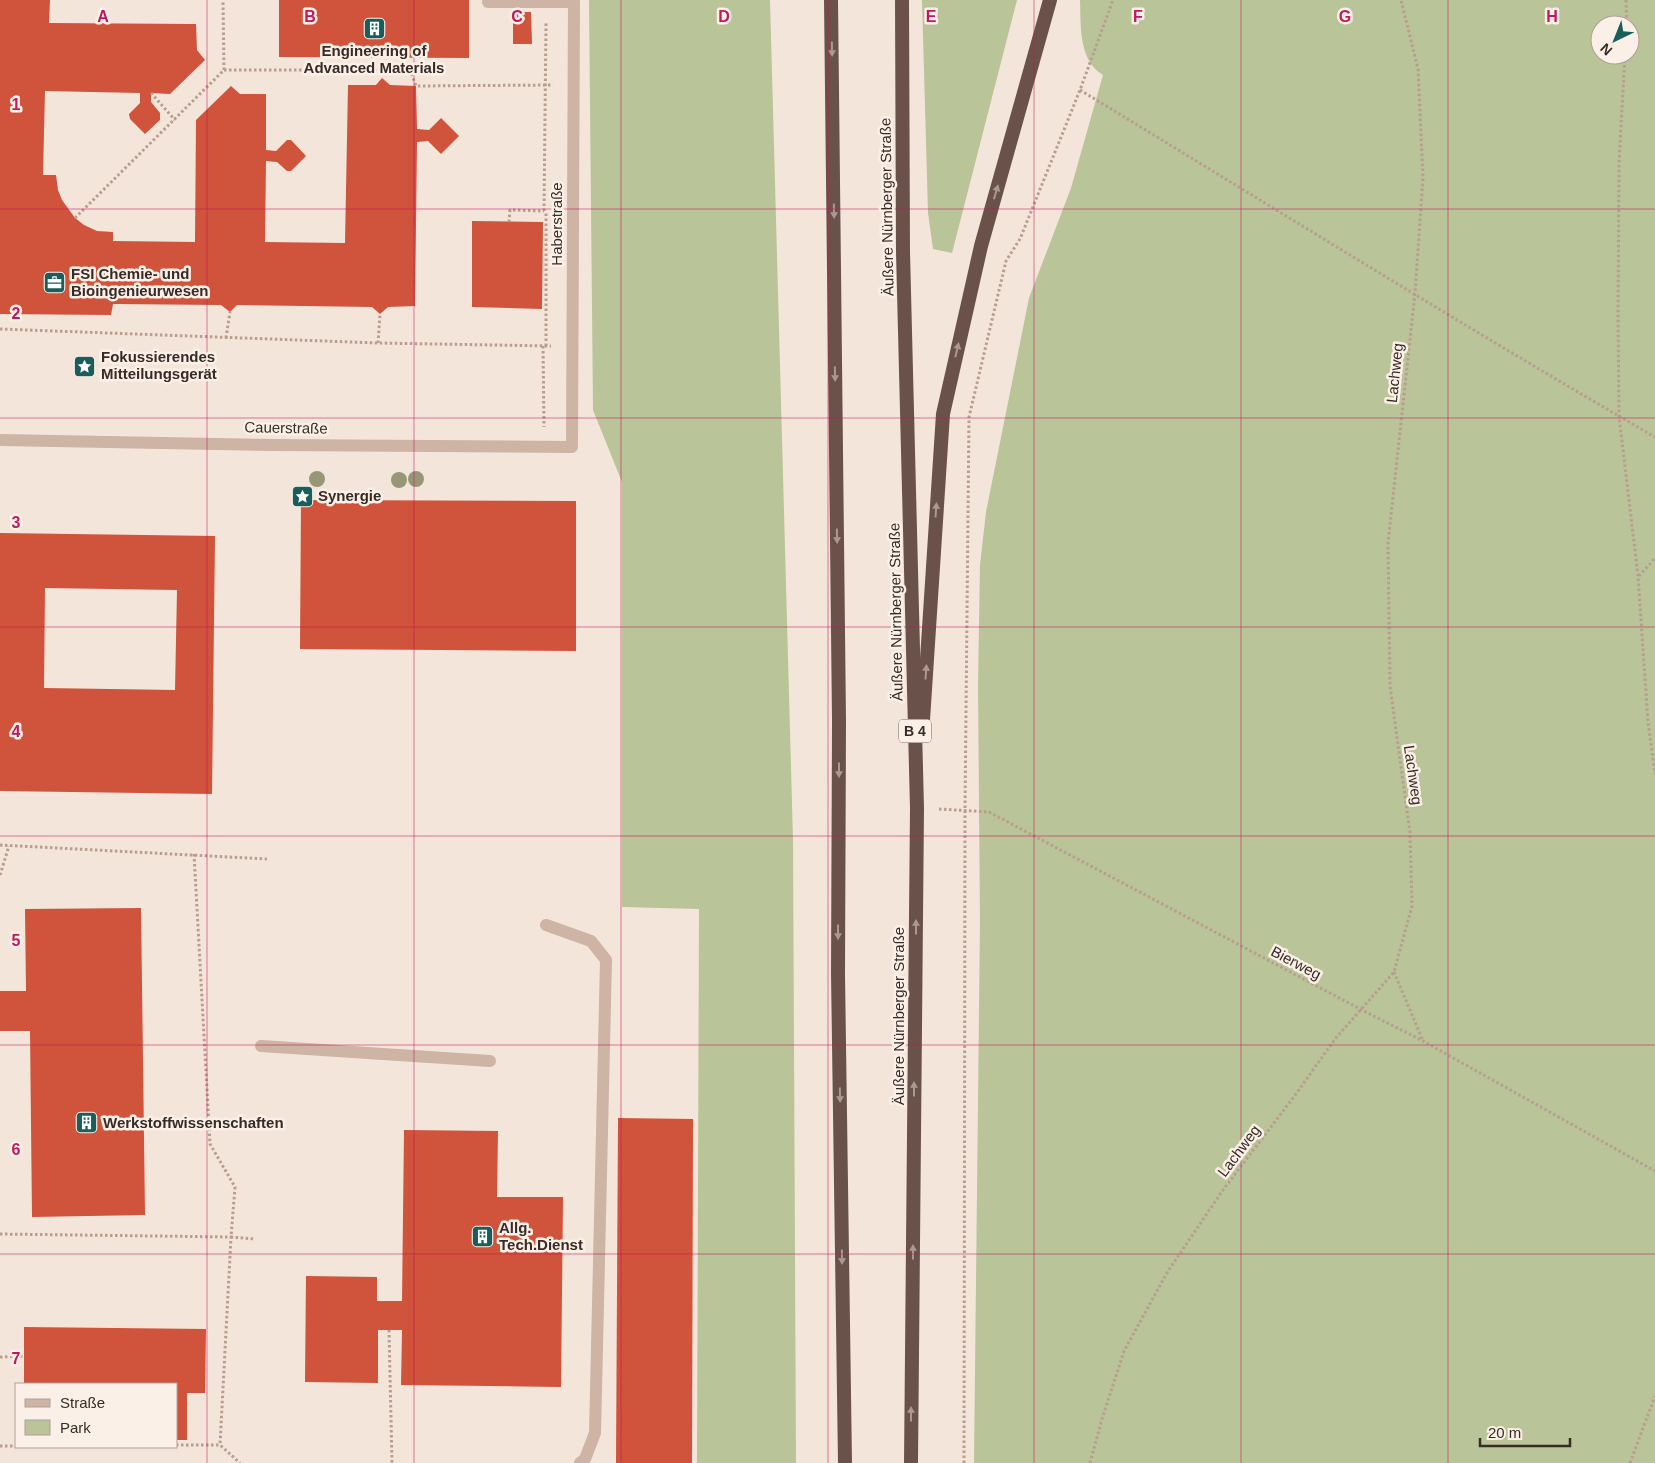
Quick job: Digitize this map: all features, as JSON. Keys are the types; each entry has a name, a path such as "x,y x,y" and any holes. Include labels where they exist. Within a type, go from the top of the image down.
{"highway":[{"path":"832,0 839,711 838,974 845,1463"},
{"name":"Äußere Nürnberger Straße","path":"902,0 903,252 917,808 911,1463"},
{"path":"917,808 943,414 981,246 1050,0"}],"street":[{"path":"488,2 574,1"},
{"name":"Haberstraße","path":"572,447 574,1"},
{"name":"Cauerstraße","path":"0,440 572,447"},
{"path":"546,925 591,941 606,960 596,1434 585,1460 580,1463"},
{"path":"261,1046 490,1062"}],"path":[{"path":"74,218 224,70 223,0"},
{"path":"964,1463 965,810 969,417 1006,261 1020,239 1080,90 1113,0"},
{"name":"Lachweg","path":"1090,1463 1124,1351 1168,1272 1223,1190 1335,1039 1394,972 1412,906 1410,833 1390,686 1388,543 1415,293 1423,178 1418,69 1401,0"},
{"path":"1626,0 1627,15"},
{"path":"544,448 546,2"},
{"path":"1624,65 1619,162 1619,416 1638,576 1648,722 1655,774"},
{"path":"224,70 410,70 416,86 574,86"},
{"path":"1080,90 1415,293 1516,357 1655,437"},
{"path":"151,93 175,120"},
{"path":"509,222 510,210 573,211"},
{"path":"226,338 230,312"},
{"path":"378,344 380,314"},
{"path":"0,329 378,344 572,346"},
{"path":"1638,576 1655,558"},
{"name":"Bierweg","path":"917,808 989,812 1423,1042 1655,1171"},
{"path":"0,845 266,859"},
{"path":"0,875 9,846"},
{"path":"194,854 210,1144 235,1187 220,1445"},
{"path":"1394,972 1423,1042"},
{"path":"0,1234 231,1237 255,1239"},
{"path":"389,1330 392,1463"},
{"path":"0,1357 24,1356"},
{"path":"1630,1463 1655,1396"},
{"path":"178,1445 220,1445 240,1463"},
{"path":"0,1446 15,1446"}],"green space":[{"path":"589,0 770,0 793,840 796,1463 697,1463 699,909 622,907 622,482 593,410"},
{"path":"922,0 1017,0 952,253 933,249 928,213"},
{"path":"1080,0 1655,0 1655,1463 974,1463 980,921 978,685 980,565 986,512 1029,298 1071,188 1103,75 1089,60 1082,41"}],"building":[{"path":"0,0 50,0 49,23 196,24 197,50 205,60 170,94 151,93 151,102 160,113 160,120 145,134 130,119 129,114 140,103 140,93 45,91 43,175 56,175 58,190 62,200 75,218 97,231 113,232 113,241 195,242 196,120 231,86 240,94 266,94 266,150 276,151 287,140 291,140 306,156 291,171 287,171 277,162 266,161 265,242 345,243 348,85 376,85 382,78 390,85 416,86 417,129 429,130 441,118 459,136 441,154 428,141 417,142 415,306 388,307 380,314 372,307 237,305 230,312 221,305 113,304 111,315 0,314"},
{"name":"Engineering of Advanced Materials","path":"279,0 469,0 469,58 279,57"},
{"path":"513,12 531,12 532,44 513,44"},
{"path":"472,221 543,222 542,309 472,307"},
{"path":"301,500 576,501 576,651 300,649"},
{"path":"0,533 215,536 212,794 0,791","holes":["45,588 177,590 175,690 44,688"]},
{"name":"Werkstoffwissenschaften","path":"141,908 145,1215 32,1217 30,1031 0,1031 0,991 26,991 25,909"},
{"path":"618,1118 693,1119 692,1463 616,1463"},
{"name":"Allg. Tech.Dienst","path":"404,1130 498,1131 497,1197 563,1197 561,1387 401,1385 402,1330 378,1330 378,1383 305,1382 306,1276 377,1277 377,1301 402,1301"},
{"path":"24,1327 206,1329 205,1393 187,1393 187,1440 178,1440 178,1383 24,1383"}],"place":[{"name":"Engineering of Advanced Materials","path":"374,28"},
{"name":"FSI Chemie- und Bioingenieurwesen","path":"55,283"},
{"name":"Fokussierendes Mitteilungsgerät","path":"85,366"},
{"name":"Synergie","path":"302,496"},
{"name":"Werkstoffwissenschaften","path":"87,1123"},
{"name":"Allg. Tech.Dienst","path":"483,1237"}]}
